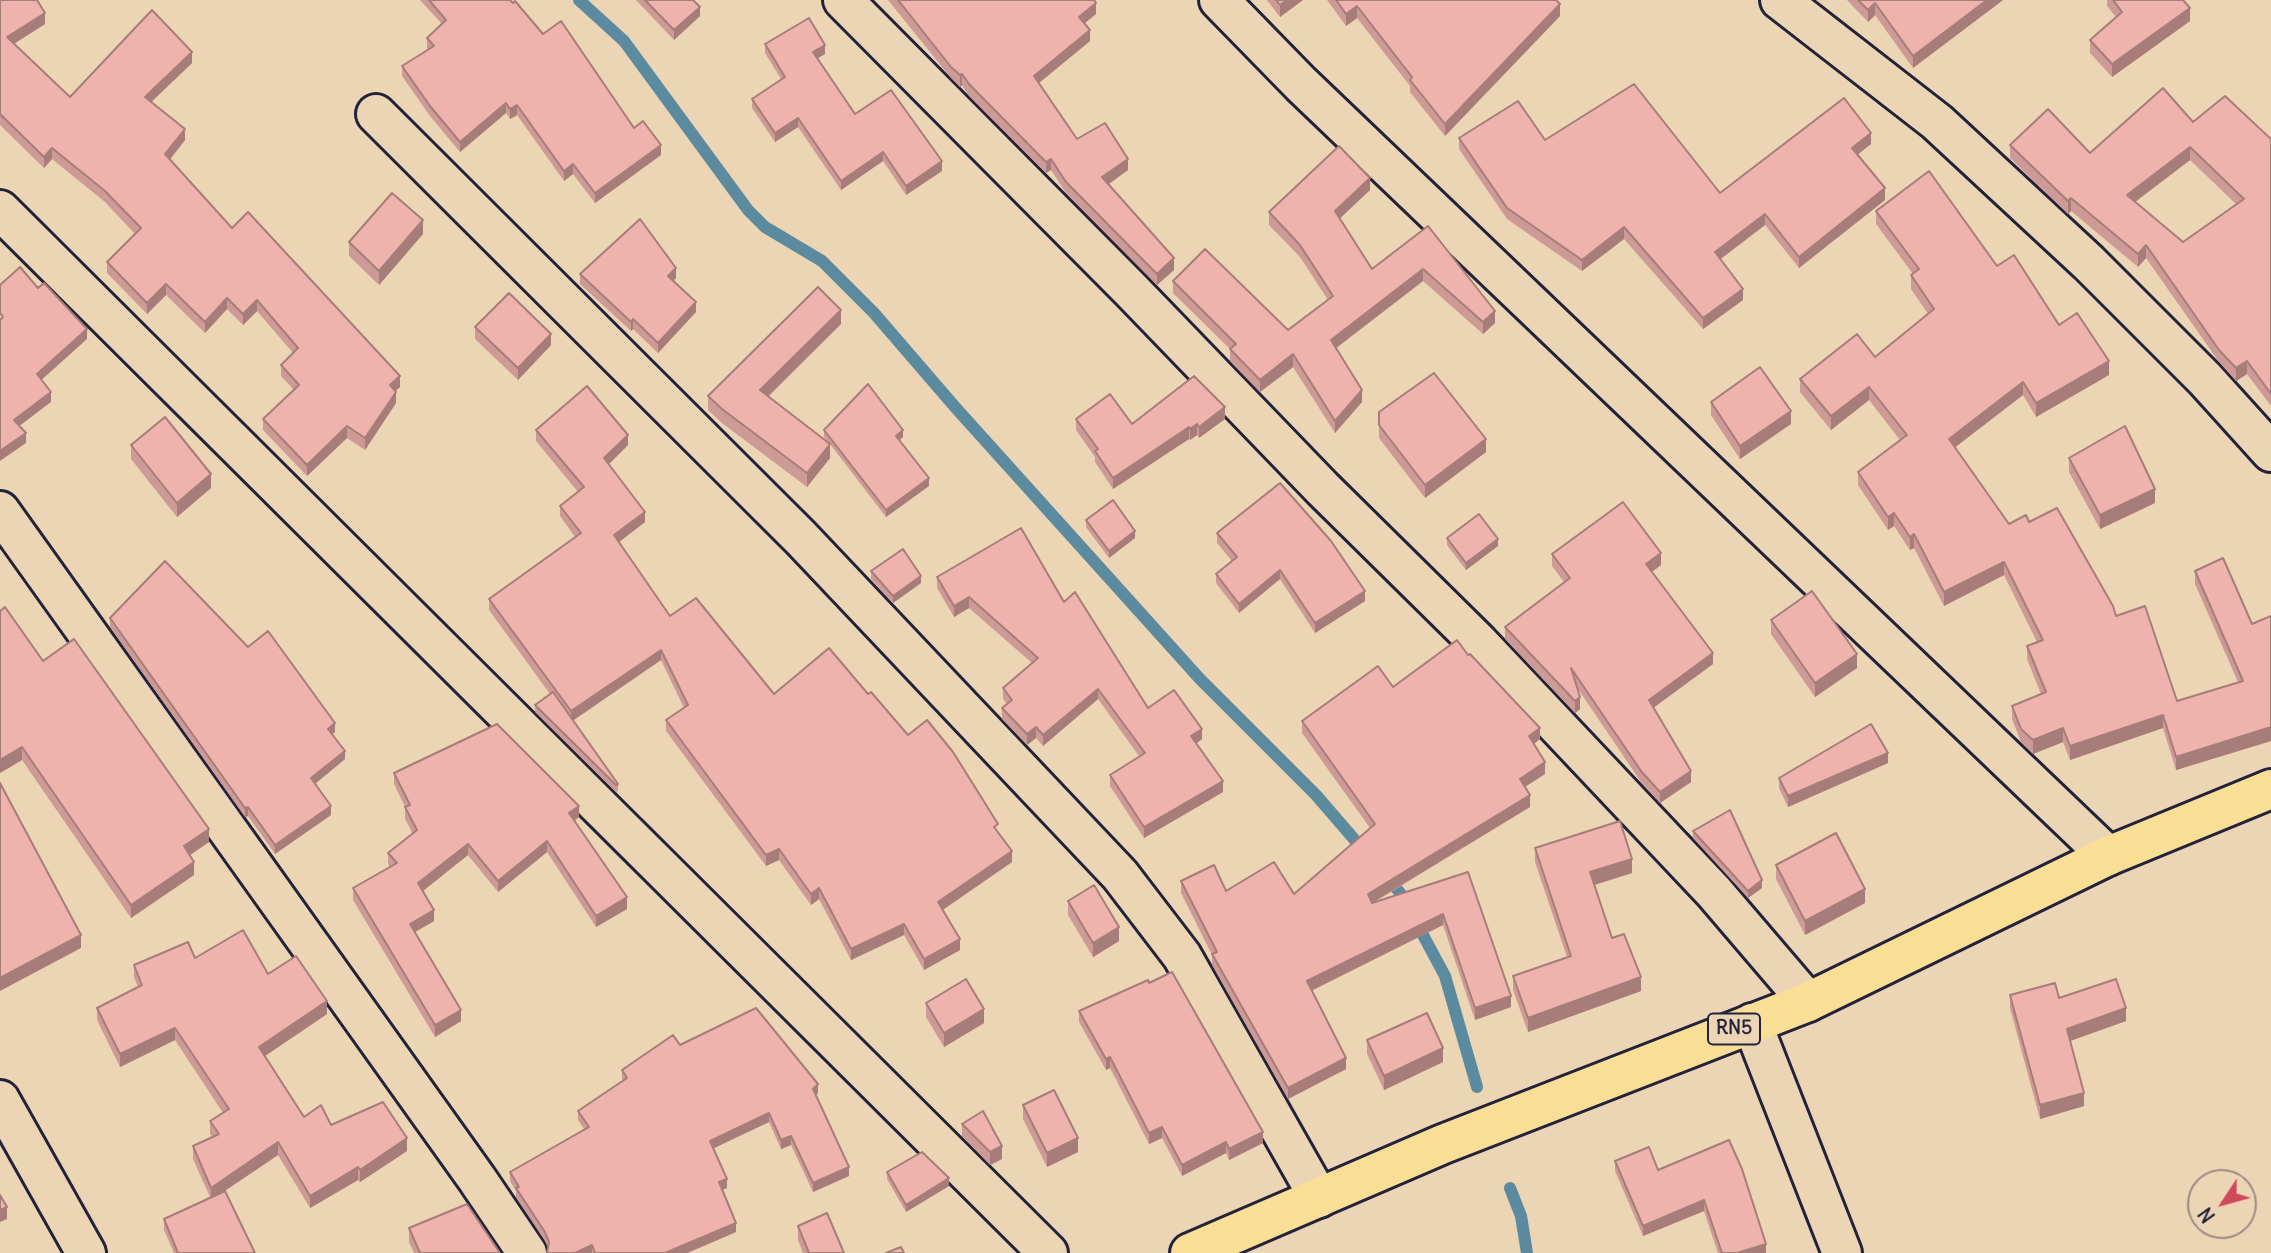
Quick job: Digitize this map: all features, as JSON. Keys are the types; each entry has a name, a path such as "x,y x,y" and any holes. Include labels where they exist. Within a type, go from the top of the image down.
{"highway":[{"name":"RN5","path":"1191,1253 1443,1144 1808,1002 2108,856 2271,789"}],"street":[{"path":"843,0 1479,643 1714,892 1808,1002"},
{"path":"1219,0 1301,84 2108,856"},
{"path":"1780,0 1937,122 2089,264 2205,379 2271,452"},
{"path":"376,114 801,538 1120,875 1182,956 1319,1198"},
{"path":"0,210 1048,1253"},
{"path":"0,510 527,1253"},
{"path":"1752,1023 1842,1253"},
{"path":"0,1100 86,1253"}],"building":[{"path":"0,0 37,0 45,13 7,37 70,97 152,10 192,52 145,97 185,129 165,154 232,228 248,212 400,376 390,385 396,392 365,438 347,426 307,465 263,419 299,385 281,365 298,348 257,300 243,314 227,298 205,322 166,284 147,303 107,262 141,228 105,191 52,148 44,157 0,114"},
{"path":"429,0 515,1 543,34 561,21 634,128 643,121 661,145 595,193 573,164 564,171 517,105 510,109 506,103 460,142 402,66 434,46 427,38 446,20"},
{"path":"645,0 693,0 700,7 674,30"},
{"path":"898,0 1094,0 1096,3 1079,17 1090,30 1034,76 1077,139 1105,123 1128,159 1102,177 1174,258 1157,274 1066,182 1051,159 1046,162 962,74 951,67"},
{"path":"1336,0 1556,0 1560,4 1445,124 1357,6 1346,14"},
{"path":"1858,0 1987,0 1913,56 1875,3 1868,10"},
{"path":"2113,0 2183,0 2190,8 2112,64 2090,40 2122,12"},
{"path":"809,18 825,45 813,52 855,114 891,90 942,161 906,186 883,152 841,181 798,118 775,133 752,99 785,77 765,44"},
{"path":"1634,84 1720,193 1844,98 1871,133 1852,148 1885,188 1799,257 1765,214 1715,252 1743,289 1703,318 1624,227 1582,260 1507,208 1459,138 1518,101 1545,140"},
{"path":"2163,88 2193,122 2225,96 2271,139 2271,394 2247,361 2236,368 2219,350 2146,245 2138,254 2071,198 2068,201 2010,145 2048,109 2090,153","holes":["2190,147 2244,199 2183,242 2127,195"]},
{"path":"1339,146 1370,178 1335,211 1372,269 1428,226 1495,311 1483,322 1423,269 1331,340 1362,390 1335,421 1293,354 1260,380 1230,349 1236,344 1173,281 1205,249 1288,330 1333,296 1300,245 1269,212"},
{"path":"1929,171 1997,266 2014,255 2059,325 2077,313 2109,361 2036,403 2023,382 1949,439 2009,524 2026,515 2029,522 2057,508 2113,606 2116,616 2145,606 2177,701 2243,681 2195,571 2223,558 2252,624 2271,616 2271,727 2176,757 2163,715 2070,746 2063,728 2033,740 2021,729 2012,706 2046,692 2027,646 2043,640 2004,562 1944,592 1914,534 1910,537 1894,513 1888,517 1858,472 1907,435 1869,387 1831,416 1800,379 1857,334 1875,357 1934,309 1911,275 1919,269 1876,211"},
{"path":"392,193 423,220 379,271 349,242"},
{"path":"640,219 676,268 668,276 696,302 658,343 633,319 631,322 580,274"},
{"path":"20,267 38,288 44,283 87,329 37,374 51,392 14,420 26,433 0,451 0,320 3,317 0,313 0,285"},
{"path":"818,287 841,310 760,390 830,444 807,473 708,396"},
{"path":"509,293 551,334 518,368 475,327"},
{"path":"1760,367 1791,411 1740,446 1711,402"},
{"path":"1434,373 1486,439 1425,485 1379,425 1379,412"},
{"path":"1194,376 1225,407 1199,427 1197,424 1190,429 1189,427 1113,478 1095,451 1098,449 1076,419 1110,394 1132,424"},
{"path":"868,384 903,430 896,436 929,478 886,510 824,430"},
{"path":"587,386 628,435 604,458 645,512 614,535 670,616 696,598 774,694 829,648 908,735 927,720 953,752 998,824 994,827 1012,851 938,902 960,939 924,959 904,924 851,949 819,888 811,894 779,849 766,855 666,720 688,705 661,650 571,711 489,599 581,533 560,506 584,487 536,430"},
{"path":"165,417 211,474 177,503 131,445"},
{"path":"2125,426 2155,489 2100,515 2069,458"},
{"path":"1280,483 1331,541 1365,591 1315,623 1280,570 1239,604 1216,574 1237,557 1217,533"},
{"path":"1113,500 1135,531 1109,551 1086,520"},
{"path":"1623,502 1661,553 1646,564 1713,653 1649,700 1691,771 1660,792 1641,771 1571,668 1580,697 1575,701 1505,627 1570,578 1552,554"},
{"path":"1479,514 1498,539 1466,563 1447,538"},
{"path":"1021,528 1064,602 1075,592 1148,708 1174,690 1202,729 1191,736 1223,781 1144,827 1110,775 1145,753 1098,689 1043,735 1036,727 1027,734 1002,708 1012,700 1003,688 1038,658 969,597 954,606 937,577"},
{"path":"903,549 921,576 893,596 871,571"},
{"path":"165,561 248,647 268,631 335,723 328,729 345,751 311,778 331,806 275,845 248,807 245,808 110,618"},
{"path":"1812,591 1857,654 1815,683 1771,620"},
{"path":"5,607 43,661 74,639 209,829 184,846 194,862 131,905 22,747 0,760 0,611"},
{"path":"1457,640 1468,655 1470,654 1540,728 1529,736 1545,762 1520,779 1530,795 1368,894 1372,903 1468,872 1511,996 1475,1008 1443,914 1307,981 1346,1058 1288,1088 1212,954 1217,952 1181,881 1214,865 1226,891 1274,862 1294,894 1375,824 1302,721 1378,666 1393,687"},
{"path":"553,692 618,784 616,785 535,705"},
{"path":"497,724 579,806 569,813 627,897 596,916 547,841 498,881 468,844 418,883 434,910 410,924 461,1010 435,1025 353,888 397,863 388,853 417,830 405,807 410,805 394,773"},
{"path":"1871,724 1888,753 1788,796 1779,778"},
{"path":"0,783 81,935 0,978"},
{"path":"1730,810 1762,880 1748,891 1693,831"},
{"path":"1620,821 1632,859 1590,872 1612,938 1624,934 1641,977 1528,1018 1513,976 1571,956 1535,848"},
{"path":"1836,833 1865,889 1805,921 1776,865"},
{"path":"1094,885 1119,927 1093,943 1068,901"},
{"path":"243,930 268,974 296,956 327,1001 259,1047 304,1117 321,1105 331,1125 383,1102 407,1138 360,1170 358,1167 310,1196 278,1142 211,1188 193,1146 219,1134 210,1121 229,1109 175,1028 120,1054 97,1008 142,985 134,965 188,942 195,958"},
{"path":"1172,972 1263,1132 1229,1149 1226,1142 1182,1165 1162,1127 1149,1133 1110,1057 1106,1059 1079,1011"},
{"path":"966,979 984,1009 944,1033 926,1003"},
{"path":"2116,979 2126,1008 2067,1029 2084,1093 2040,1105 2010,995 2055,983 2059,998"},
{"path":"756,1008 818,1084 813,1089 849,1167 813,1183 791,1136 781,1140 769,1113 710,1141 727,1179 719,1182 736,1223 665,1253 595,1253 592,1245 575,1253 547,1253 549,1242 545,1232 516,1188 519,1187 510,1172 589,1127 578,1111 627,1078 622,1070 673,1035 680,1045"},
{"path":"1427,1013 1443,1048 1384,1076 1367,1040"},
{"path":"1054,1090 1078,1138 1047,1153 1023,1105"},
{"path":"983,1111 1002,1146 990,1152 962,1124"},
{"path":"1729,1140 1742,1169 1766,1244 1737,1253 1722,1253 1704,1200 1643,1226 1615,1161 1649,1147 1658,1170"},
{"path":"922,1152 949,1178 906,1205 887,1172"},
{"path":"225,1191 255,1253 178,1253 164,1219"},
{"path":"0,1195 7,1207 0,1210"},
{"path":"467,1204 500,1253 420,1253 409,1228"},
{"path":"827,1213 844,1253 809,1253 798,1226"},
{"path":"901,1247 904,1253 886,1253"}],"waterway":[{"path":"579,0 624,41 748,210 765,227 822,261 874,313 1200,679 1316,795 1366,853"},
{"path":"1387,877 1401,894 1445,976 1477,1087"},
{"path":"1510,1188 1521,1216 1527,1253"}]}
